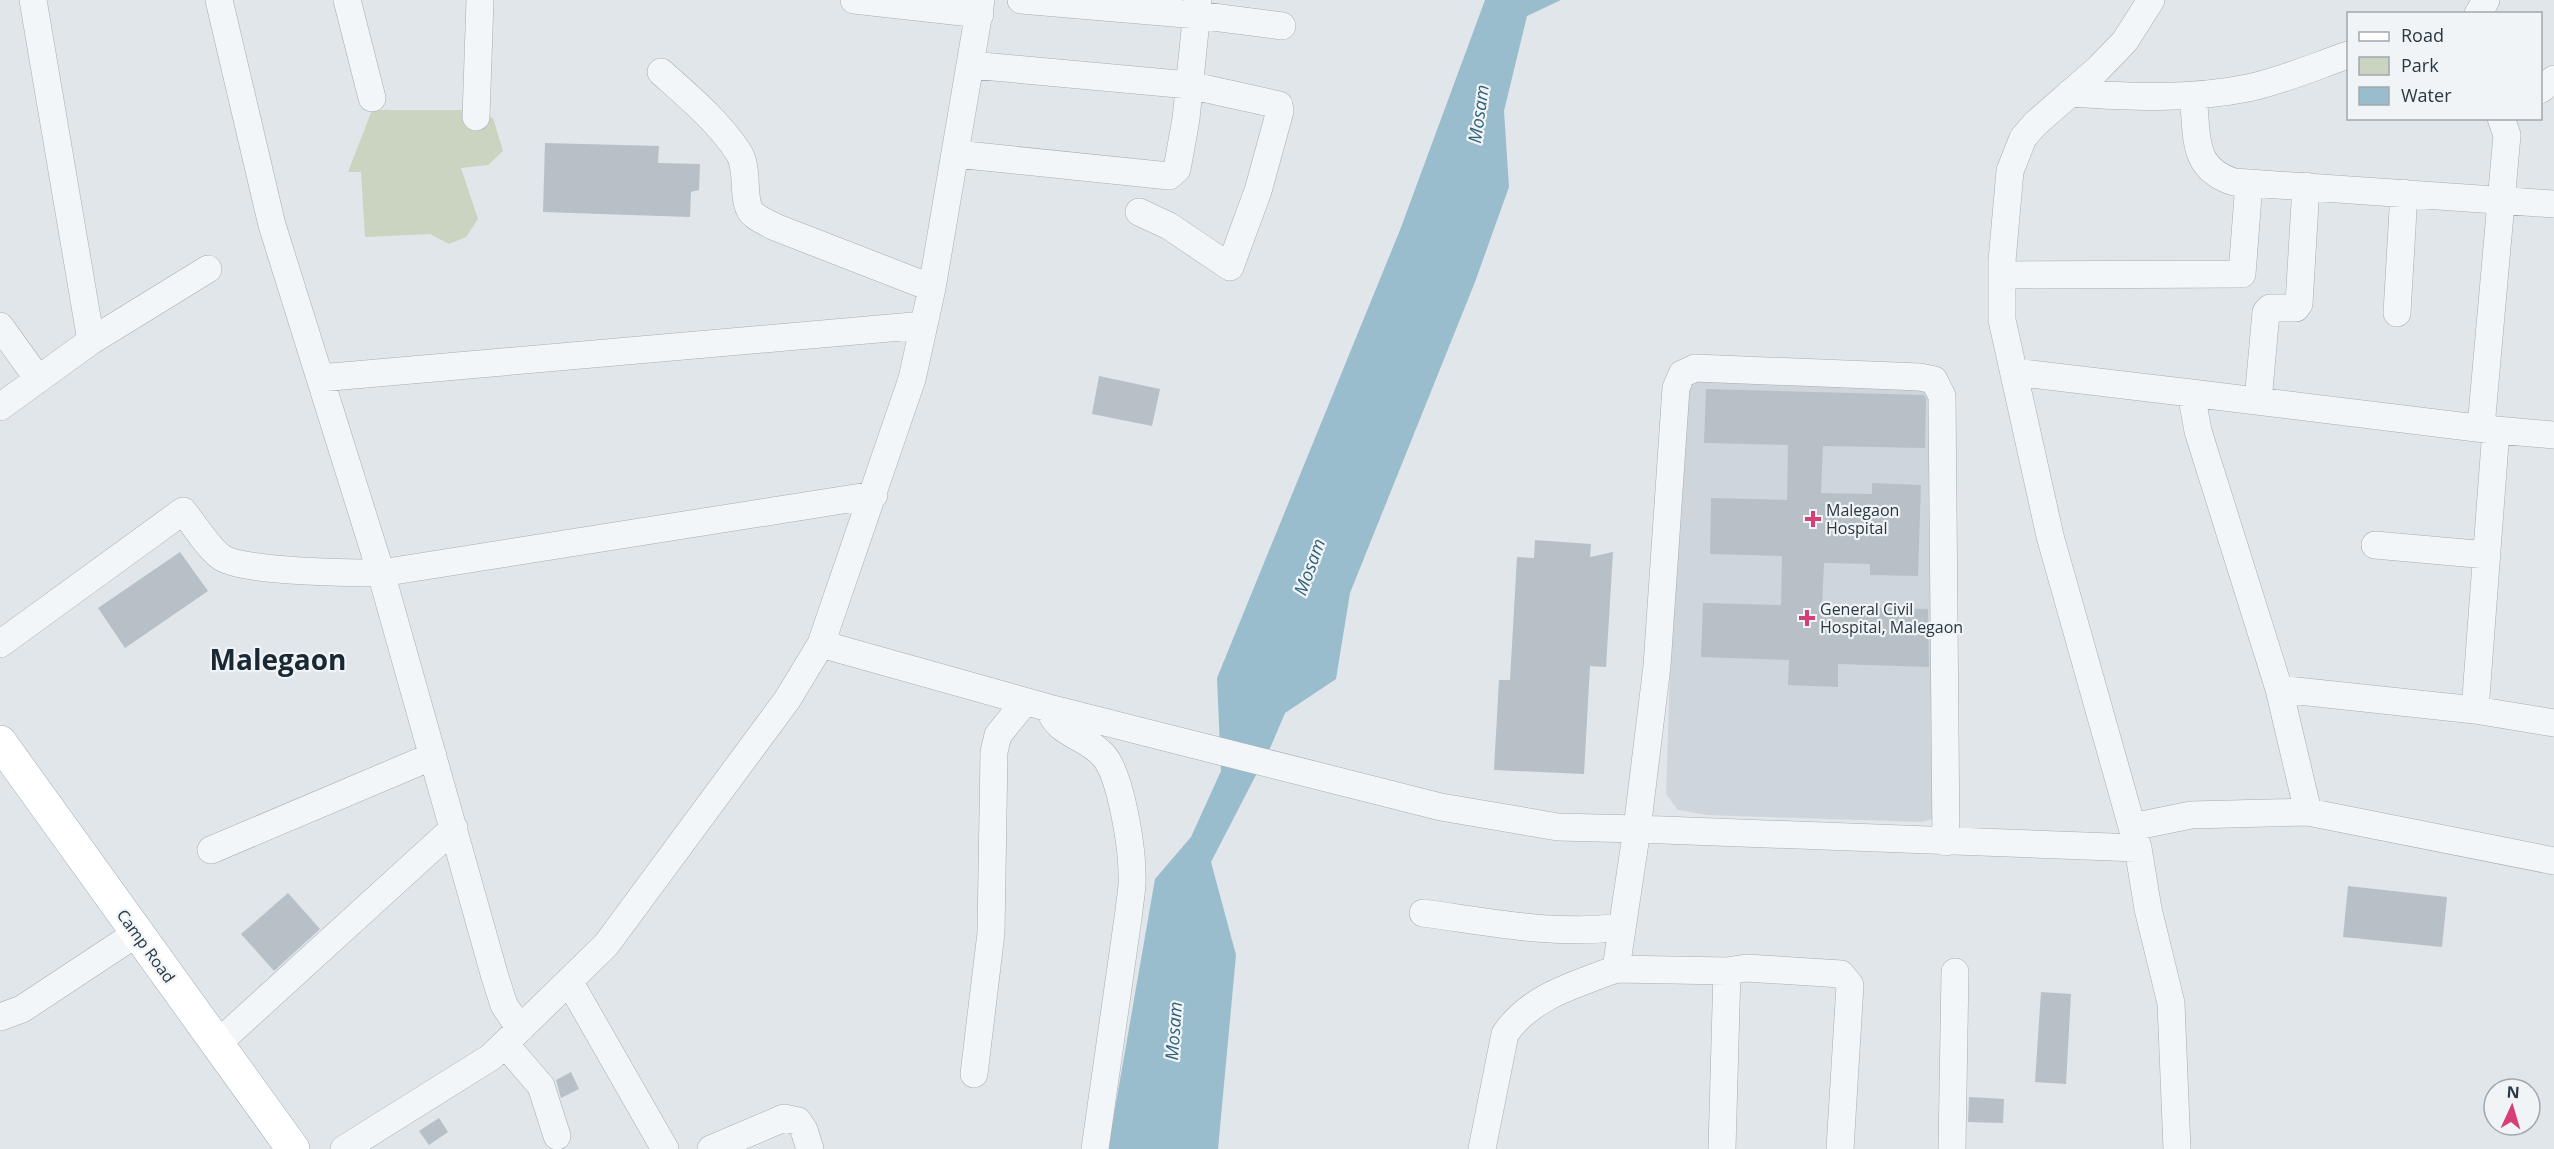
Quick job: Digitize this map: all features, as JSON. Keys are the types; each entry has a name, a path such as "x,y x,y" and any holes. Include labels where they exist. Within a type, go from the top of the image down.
{"main road":[{"name":"Camp Road","path":"0,742 292,1149"}],"street":[{"path":"33,0 91,341"},
{"path":"219,0 272,225 381,573 512,1036 541,1086 557,1136"},
{"path":"347,0 372,98"},
{"path":"476,117 480,0"},
{"path":"344,1149 492,1057 606,945 787,700 821,644 912,379 932,288 980,7 854,0"},
{"path":"1021,0 1197,8 1282,26"},
{"path":"2151,0 2125,41 2035,124 2018,150 2010,171 2006,198 2002,320 2050,536 2135,838 2148,909 2171,1003 2177,1149"},
{"path":"956,154 1169,176 1177,169 1190,85 1197,8"},
{"path":"2070,93 2142,98 2193,96 2250,88 2347,56"},
{"path":"971,65 1190,85 1279,105 1258,191 1232,265 1226,267 1169,226 1139,212"},
{"path":"662,72 709,115 740,156 746,169 747,202 754,215 775,227 932,288"},
{"path":"2542,89 2554,79"},
{"path":"2193,96 2203,161 2218,176 2234,182 2554,204"},
{"path":"2491,429 2501,199 2507,135 2502,120"},
{"path":"2002,276 2242,274 2249,183"},
{"path":"2258,401 2267,309 2296,308 2300,304 2306,186"},
{"path":"2397,313 2404,193"},
{"path":"0,407 91,341 208,269"},
{"path":"320,378 924,325"},
{"path":"0,326 38,379"},
{"path":"1616,969 1637,829 1657,666 1676,388 1682,374 1695,368 1896,376 1934,381 1942,396 1946,842"},
{"path":"2014,372 2554,435"},
{"path":"2191,393 2198,431 2279,689 2308,812"},
{"path":"2475,710 2496,430 2491,429"},
{"path":"0,644 183,511 222,558 242,565 343,573 381,573 874,495"},
{"path":"2375,545 2487,555"},
{"path":"821,644 1049,708 1441,807 1558,827 1946,842 2135,838 2190,815 2308,812 2554,861"},
{"path":"2279,689 2475,710 2554,723"},
{"path":"974,1074 991,933 994,752 998,735 1049,708"},
{"path":"1049,708 1056,724 1085,740 1104,756 1115,773 1130,847 1132,876 1129,911 1095,1149"},
{"path":"211,850 433,756"},
{"path":"217,1044 454,828"},
{"path":"1423,913 1561,931 1591,931 1621,927"},
{"path":"0,1017 22,1009 137,933"},
{"path":"1482,1149 1505,1034 1515,1020 1534,1003 1616,969 1727,971 1746,968 1841,974 1846,977 1850,985 1840,1149"},
{"path":"1722,1149 1727,971"},
{"path":"1952,1149 1955,972"},
{"path":"569,981 665,1149"},
{"path":"711,1149 784,1118 798,1121 804,1130 810,1149"}],"shaded area":[{"name":"General Civil Hospital, Malegaon","path":"1692,373 1931,383 1935,818 1922,822 1707,815 1678,810 1666,794 1671,641 1687,383"}],"green space":[{"path":"372,110 471,110 493,118 503,151 488,165 461,168 478,219 466,237 449,244 430,234 365,237 361,172 348,172"}],"water":[{"name":"Mosam","path":"1485,0 1561,0 1527,16 1504,111 1509,187 1475,282 1350,593 1336,679 1285,713 1271,746 1211,862 1236,955 1218,1149 1108,1149 1155,879 1191,837 1221,771 1217,678 1400,230"}],"building":[{"path":"545,143 659,146 658,163 700,164 699,190 691,192 690,217 543,212"},
{"path":"1099,376 1160,389 1152,426 1092,414"},
{"path":"1706,389 1924,395 1926,399 1925,448 1823,446 1821,493 1872,494 1872,483 1921,485 1918,576 1870,575 1870,564 1824,563 1822,606 1928,609 1929,667 1838,664 1838,687 1788,685 1789,660 1701,657 1703,603 1781,605 1782,556 1710,554 1711,498 1787,500 1788,445 1704,443"},
{"path":"1535,540 1591,544 1590,557 1613,552 1606,667 1590,666 1584,774 1494,770 1499,680 1510,680 1517,557 1534,558"},
{"path":"180,552 208,591 125,648 98,608"},
{"path":"2348,886 2447,897 2442,947 2343,937"},
{"path":"288,893 320,929 274,971 241,934"},
{"path":"2041,992 2071,994 2066,1084 2035,1082"},
{"path":"571,1072 579,1089 561,1098 556,1080"},
{"path":"1969,1097 2004,1099 2003,1123 1968,1122"},
{"path":"439,1118 448,1132 429,1145 419,1131"}],"place":[{"name":"Malegaon Hospital","path":"1813,519"},
{"name":"General Civil Hospital, Malegaon","path":"1807,618"}],"district":[{"name":"Malegaon","path":"278,660"}]}
